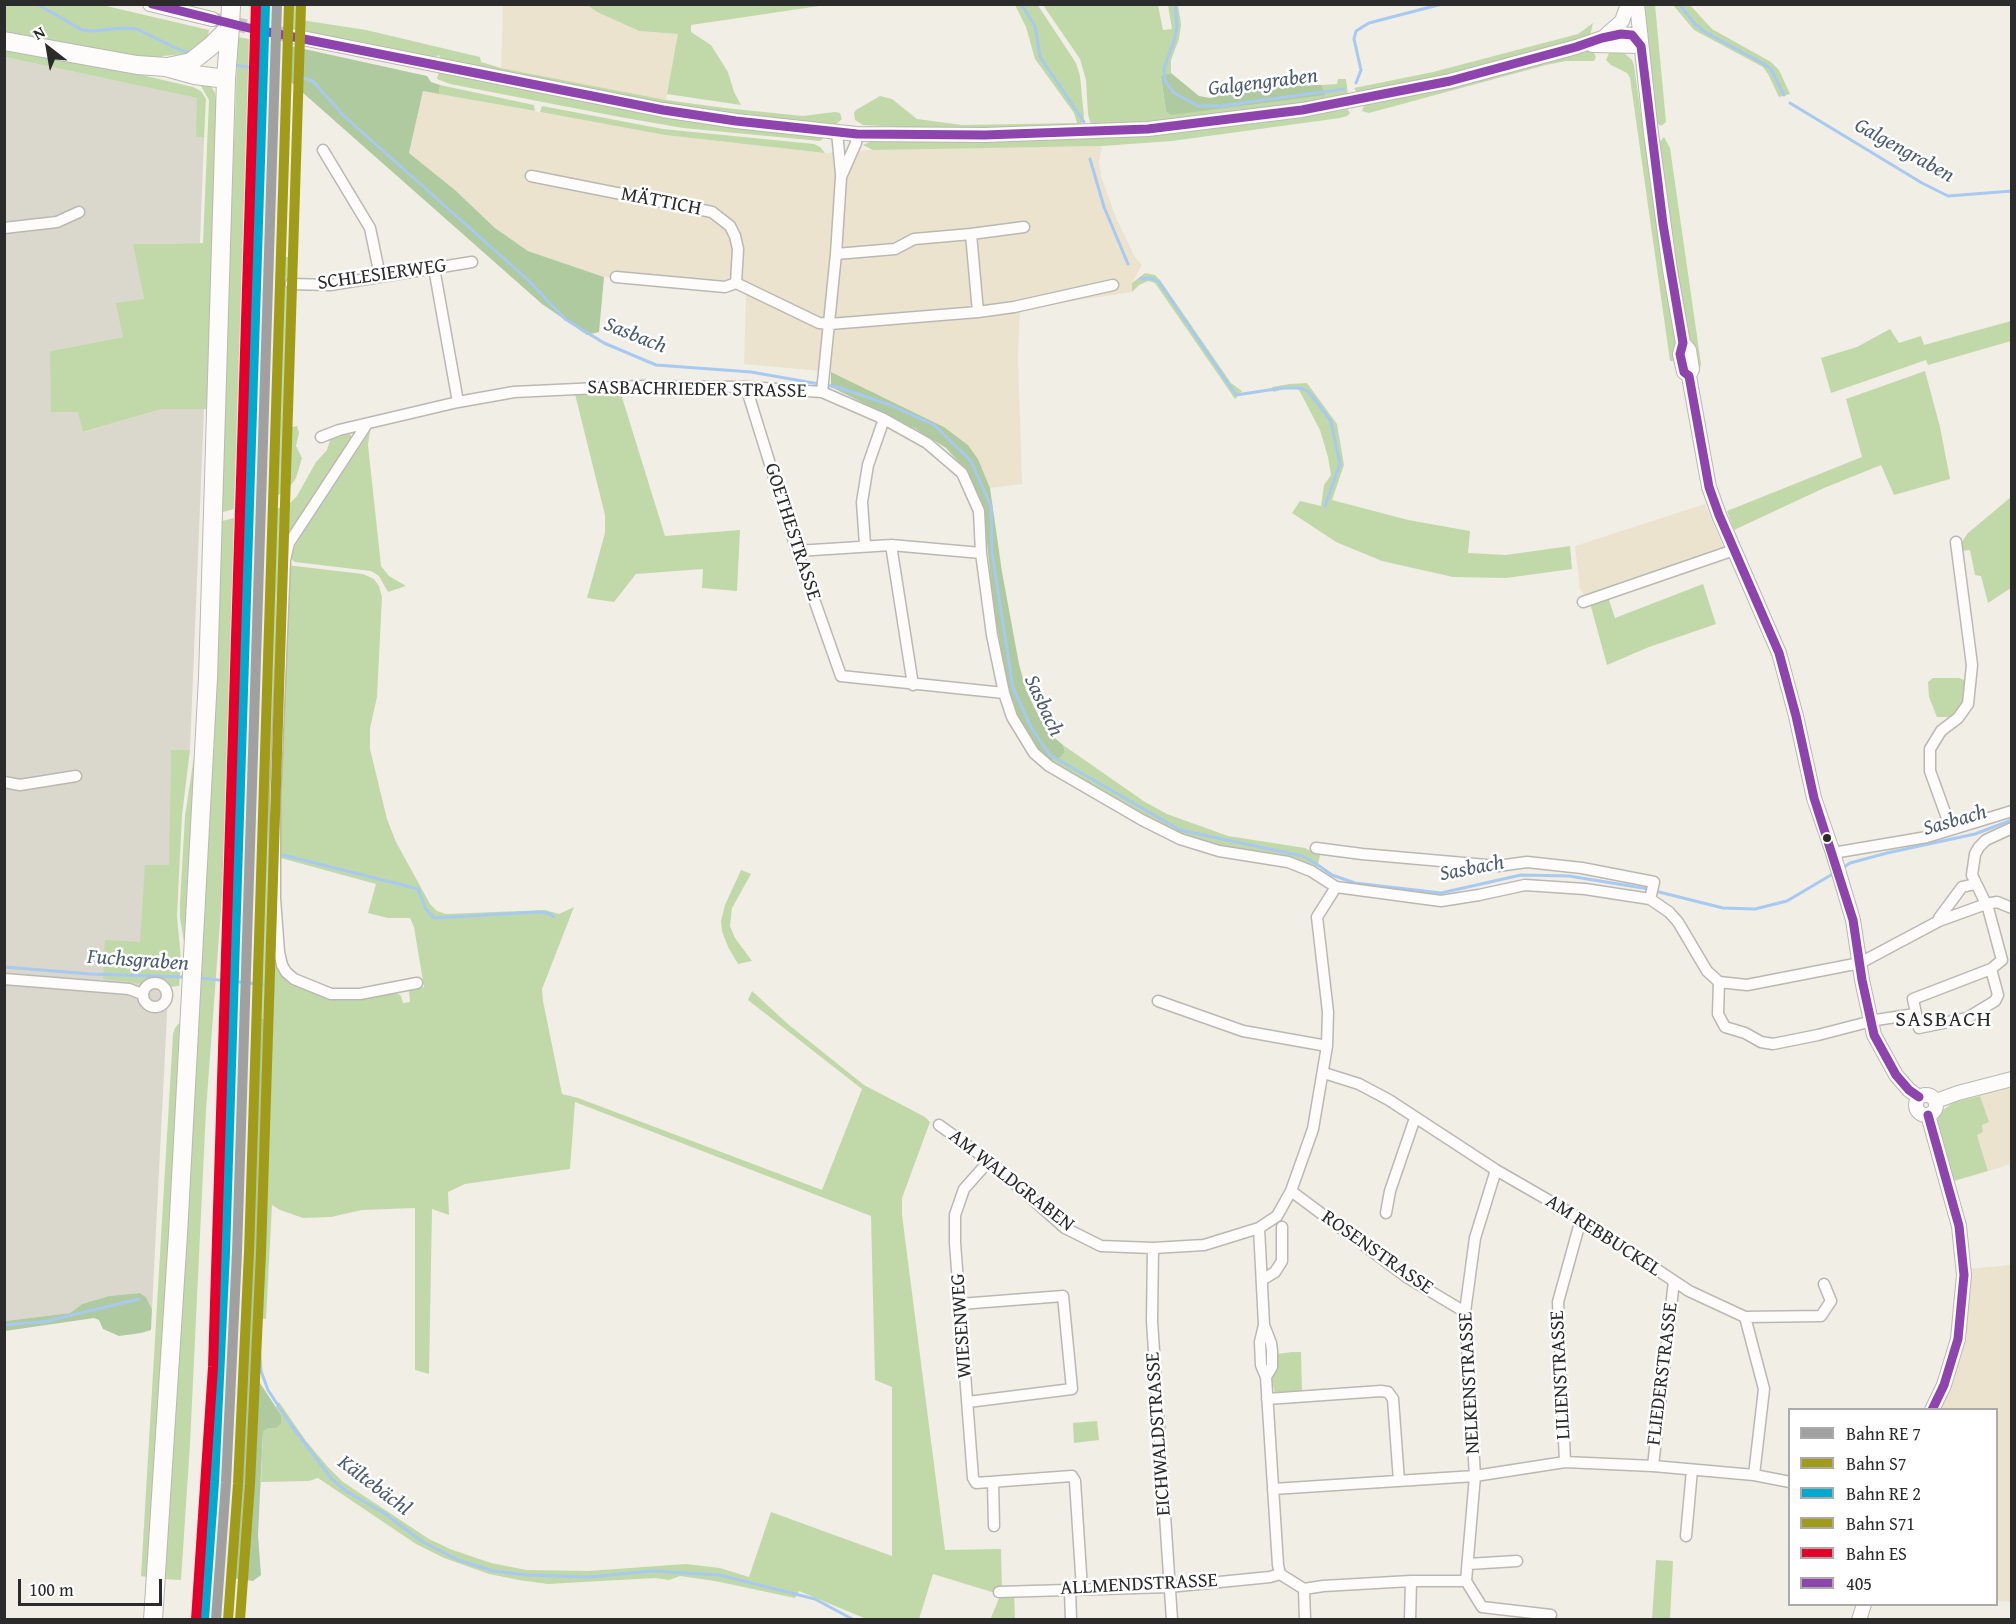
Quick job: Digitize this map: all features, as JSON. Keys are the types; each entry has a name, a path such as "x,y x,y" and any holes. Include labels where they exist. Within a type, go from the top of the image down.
{"main road":[{"path":"153,1620 178,1234 209,666 231,4"},
{"path":"166,67 193,60 230,27"},
{"path":"4,41 137,65 166,67 195,75 227,71"},
{"path":"193,60 227,71"}],"street":[{"path":"150,4 212,19"},
{"path":"1602,38 1622,21 1628,4"},
{"path":"1637,4 1670,270 1683,343 1680,354 1684,372 1689,380 1709,487 1779,653 1814,798 1835,857 1853,920 1871,1022 1882,1052 1896,1075 1909,1090 1919,1097 1928,1095 1936,1101"},
{"path":"287,35 663,110 736,121 857,134 985,135 1148,129 1290,112 1353,101 1450,81 1621,34 1632,35 1641,46"},
{"path":"1576,47 1641,46"},
{"path":"822,390 837,254 841,177 837,132"},
{"path":"841,177 856,142 857,134"},
{"path":"323,150 370,228 380,276"},
{"name":"MÄTTICH","path":"531,176 712,212 730,226 735,236 738,259 736,283"},
{"path":"4,228 57,222 79,212"},
{"path":"837,254 894,249 914,239 1024,227"},
{"path":"971,234 978,312"},
{"name":"SCHLESIERWEG","path":"291,284 330,285 472,262"},
{"path":"434,268 458,402"},
{"path":"616,277 725,287 736,283 819,323 830,324 978,312 1014,307 1113,285"},
{"name":"SASBACHRIEDER STRASSE","path":"321,437 339,430 458,402 514,392 640,386 822,390 884,419 927,443 962,473 979,511 981,553 992,635 1004,693 1012,717 1022,736 1034,753 1049,766 1142,820 1180,839 1219,851 1288,862 1311,871 1336,887 1441,901 1525,885 1652,893 1678,922 1707,971 1719,982"},
{"name":"GOETHESTRASSE","path":"746,387 797,551 841,676 913,685"},
{"path":"865,545 862,502 868,465 884,419"},
{"path":"367,424 289,543 285,560 275,802 275,899 279,952 282,965 294,979 331,994 360,994 417,983"},
{"path":"1951,829 1930,771 1930,750 1941,731 1958,718 1968,704 1972,665 1956,542"},
{"path":"797,551 891,545 981,553"},
{"path":"891,545 913,685 1004,693"},
{"path":"1583,602 1734,550"},
{"path":"4,782 20,785 76,776"},
{"path":"1835,857 1927,837 2012,811"},
{"path":"1991,969 1998,996 1995,1001 1967,1018 1919,1028 1913,999 1991,969 2002,960 1986,904 1972,875 1975,854 1979,847 1986,840 2012,828"},
{"path":"1316,848 1362,855 1497,866 1527,862 1582,867 1654,882 1652,893"},
{"path":"1939,921 1938,918 1962,887 1975,884"},
{"path":"1336,887 1317,916 1328,1012 1328,1046 1313,1129 1291,1191 1277,1216 1259,1228 1264,1325 1260,1342 1261,1365 1266,1377 1280,1574 1305,1590 1323,1586 1411,1581 1466,1581 1482,1607 1532,1616 1551,1615"},
{"path":"1915,1014 1773,1044 1761,1042 1745,1033 1725,1027 1718,1014 1719,982 1748,985 1860,963 1939,921 1997,902 2012,908"},
{"path":"4,978 129,989 142,994"},
{"path":"1158,1002 1243,1031 1328,1046"},
{"name":"AM REBBUCKEL","path":"1324,1073 1359,1084 1389,1100 1496,1170 1581,1219 1689,1291 1745,1317"},
{"path":"1936,1101 2012,1079"},
{"path":"1919,1097 1916,1103 1917,1110 1922,1114 1928,1115 1934,1111 1936,1101"},
{"path":"1928,1115 1959,1226 1964,1275 1958,1339 1944,1385 1933,1408"},
{"path":"1386,1213 1390,1191 1415,1118"},
{"name":"AM WALDGRABEN","path":"939,1125 989,1161 1065,1228 1101,1246 1153,1248 1204,1245 1259,1228"},
{"name":"WIESENWEG","path":"989,1161 963,1190 955,1215 973,1478 976,1483 993,1482"},
{"name":"NELKENSTRASSE","path":"1466,1581 1476,1476 1465,1312 1475,1238 1496,1170"},
{"name":"ROSENSTRASSE","path":"1291,1191 1408,1278 1465,1312"},
{"name":"LILIENSTRASSE","path":"1565,1462 1558,1302 1581,1219"},
{"path":"1262,1280 1275,1272 1282,1261 1282,1227"},
{"name":"EICHWALDSTRASSE","path":"1153,1248 1152,1321 1172,1620"},
{"name":"FLIEDERSTRASSE","path":"1653,1466 1674,1281"},
{"path":"1754,1475 1764,1389 1745,1317 1821,1316 1831,1301 1824,1284"},
{"path":"960,1304 1063,1296 1072,1389 968,1402"},
{"path":"1267,1399 1381,1390 1388,1392 1394,1400 1399,1481"},
{"path":"1273,1489 1476,1476 1565,1462 1653,1466 1754,1475 1788,1482"},
{"path":"1686,1536 1692,1470"},
{"path":"994,1526 993,1482 1072,1476 1075,1481 1082,1589"},
{"path":"1468,1563 1517,1561"},
{"name":"ALLMENDSTRASSE","path":"999,1592 1169,1587 1270,1577 1280,1574"},
{"path":"1410,1620 1411,1581"},
{"path":"1070,1589 1071,1620"},
{"path":"1305,1590 1305,1620"}],"shaded area":[{"path":"503,5 587,5 639,31 679,34 666,100 501,68"},
{"path":"5,57 198,98 197,137 204,138 200,243 134,244 144,299 123,337 50,351 79,412 84,432 162,409 204,409 190,750 171,750 169,974 152,1309 146,1297 140,1293 109,1296 82,1304 70,1313 5,1321"},
{"path":"423,91 665,135 825,153 883,149 1102,146 1099,162 1101,176 1117,220 1135,257 1142,265 1132,283 1132,292 1020,309 1018,357 1022,484 990,488 978,459 968,445 944,427 831,372 744,364 746,292 604,277 528,251 495,228 455,190 409,153"},
{"path":"1705,504 1725,551 1586,598 1580,589 1575,546"},
{"path":"2011,1082 2011,1164 1988,1171 1977,1134 1983,1132 1982,1125 1988,1122 1980,1096"},
{"path":"2011,1265 2011,1602 1998,1601 1998,1408 1937,1408 1958,1352 1966,1269"}],"green space":[{"path":"826,4 691,25 691,32 711,45 728,72 741,105 667,94 678,34 639,31 587,5"},
{"path":"1037,4 1076,63 1080,76 1084,117 1077,128 934,129 863,125 855,120 856,110 880,96 892,99 917,119 962,125 1077,123 1074,113 1035,59 1026,27 1015,5"},
{"path":"4,5 102,5 209,30 208,36 195,50 185,54 163,56 159,60 5,34"},
{"path":"291,5 297,5 301,20 366,30 480,57 481,62 501,68 666,100 803,116 835,112 840,113 842,119 836,124 800,122 678,108 441,62 439,55 432,59 287,27"},
{"path":"1043,5 1158,5 1163,30 1172,29 1168,5 1178,5 1181,24 1179,39 1171,60 1171,73 1161,76 1166,111 1324,94 1322,85 1337,84 1338,79 1346,79 1348,95 1216,118 1095,127 1090,122 1088,114 1086,80 1080,59"},
{"path":"1645,5 1655,5 1666,122 1661,126 1656,122"},
{"path":"1673,5 1690,5 1712,29 1771,62 1779,70 1790,94 1779,97 1763,67 1694,30"},
{"path":"1593,23 1590,36 1586,39 1463,73 1358,94 1354,88 1433,72 1578,34"},
{"path":"238,37 249,39 234,509 223,512 221,489"},
{"path":"286,45 427,76 431,82 440,85 439,94 423,91 409,153 455,190 495,228 528,251 604,277 599,332 587,335 542,304 285,77"},
{"path":"5,49 129,72 193,87 201,91 206,99 204,138 196,137 197,98 5,57"},
{"path":"1616,50 1624,53 1634,65 1678,356 1672,361 1670,361 1630,78 1627,73 1606,60 1610,51"},
{"path":"1589,51 1596,57 1594,61 1566,61 1546,65 1369,113 1362,111 1367,103"},
{"path":"148,72 211,86 215,93 212,409 162,409 83,432 78,412 51,412 50,351 123,337 116,303 144,299 133,244 203,243 209,100 201,86"},
{"path":"439,72 816,135 823,139 820,141 683,128 450,84 437,79"},
{"path":"1171,73 1199,96 1210,98 1277,86 1322,85 1325,95 1171,115 1166,111 1161,76"},
{"path":"440,85 534,105 535,111 439,94"},
{"path":"542,106 663,129 814,144 825,153 665,135 540,112"},
{"path":"1347,108 1350,113 1340,118 1172,141 1102,146 873,150 863,145 874,140 971,140"},
{"path":"1664,137 1670,148 1701,364 1699,373 1696,375 1681,293 1659,142"},
{"path":"279,257 288,257 284,429 297,426 299,433 296,446 302,458 296,478 289,488 272,499 275,406 278,406 278,400 275,400 277,343 280,343 280,336 277,336"},
{"path":"1145,273 1155,275 1160,280 1231,383 1242,391 1235,399 1155,283 1148,281 1139,285 1132,292 1132,283"},
{"path":"2011,321 2011,341 1928,365 1926,360 1831,393 1821,358 1857,347 1890,329 1899,343 1921,336 1924,345"},
{"path":"1925,371 1940,427 1950,479 1894,495 1881,465 1824,488 1734,530 1727,511 1862,457 1846,399"},
{"path":"831,372 944,427 968,445 978,459 990,488 1002,572 1026,690 1050,734 1063,745 1065,752 1059,758 1048,761 1040,754 1017,716 1008,687 994,610 986,533 979,501 964,468 946,448 916,429 831,387"},
{"path":"1307,383 1337,424 1344,465 1332,500 1408,520 1470,531 1468,553 1506,555 1570,546 1572,569 1506,578 1453,577 1382,561 1336,542 1292,513 1300,501 1321,506 1324,485 1331,475 1320,430 1299,390 1293,387 1273,392 1272,387"},
{"path":"575,394 621,394 665,536 740,530 737,591 702,588 703,569 636,574 614,602 587,598 605,533 605,515"},
{"path":"370,431 368,445 381,566 389,576 406,586 388,592 379,576 371,571 295,562 291,559 301,536"},
{"path":"351,435 351,441 281,551 277,590 269,857 269,889 277,967 357,999 395,992 401,996 403,1003 410,1002 409,991 424,987 414,927 410,918 388,918 368,913 376,884 277,857 286,565 363,574 374,579 382,597 377,697 370,728 370,749 387,819 396,842 430,904 437,911 446,914 545,910 559,914 574,907 542,989 562,1094 822,1190 862,1089 748,1000 752,991 789,1025 864,1085 925,1117 930,1122 902,1198 902,1215 945,1550 1001,1549 1002,1592 992,1592 933,1574 919,1619 869,1620 799,1591 795,1598 680,1576 669,1580 655,1578 548,1584 519,1580 489,1574 444,1558 416,1544 318,1478 309,1481 261,1482 263,1430 276,1428 281,1415 276,1407 279,1402 306,1441 343,1482 429,1539 491,1563 527,1570 588,1571 686,1564 720,1568 749,1577 771,1512 892,1556 892,1387 875,1380 871,1216 575,1102 570,1169 465,1184 448,1192 449,1215 432,1209 429,1374 415,1370 415,1208 362,1210 331,1217 303,1218 272,1205 266,1319 259,1318 266,1174 269,1028 264,1019 256,1021 272,511 290,503 297,496 316,462 327,450 330,440"},
{"path":"2011,497 2011,588 1988,603 1981,576 1975,575 1970,550 1961,551 1960,548 1968,533"},
{"path":"234,518 222,896 206,1110 181,1580 163,1579 201,955 222,521"},
{"path":"1703,584 1716,624 1649,647 1607,665 1590,603 1608,597 1615,618"},
{"path":"1933,678 1959,678 1967,681 1960,708 1950,717 1937,717 1929,697 1928,682"},
{"path":"1063,745 1145,802 1167,814 1228,836 1305,848 1320,855 1317,869 1217,847 1149,821 1048,761 1065,752"},
{"path":"171,750 190,750 182,815 177,916 181,960 179,986 169,987 103,979 105,940 140,942 145,865 169,865"},
{"path":"195,750 198,750 186,954 180,903 185,816"},
{"path":"741,870 751,874 732,908 730,926 735,938 752,961 738,964 728,947 721,921 725,905"},
{"path":"264,1019 269,1028 266,1174 257,1369 260,1383 281,1415 281,1423 276,1428 263,1431 258,1535 261,1575 253,1581 231,1578 244,1406 246,1302 250,1297 247,1296 252,1107 256,1106 256,1100 253,1100 256,1021"},
{"path":"178,1024 183,1024 152,1578 141,1576 173,1034"},
{"path":"1980,1096 1989,1122 1982,1125 1983,1132 1977,1135 1988,1171 1954,1181 1938,1127 1938,1119 1943,1110 1954,1102"},
{"path":"140,1293 146,1297 152,1309 151,1330 141,1333 119,1336 103,1329 99,1320 94,1318 5,1331 5,1321 70,1313 82,1304 109,1296"},
{"path":"1301,1352 1302,1391 1275,1393 1272,1382 1276,1354"},
{"path":"1097,1421 1099,1440 1074,1443 1073,1423"},
{"path":"1656,1560 1673,1561 1670,1619 1652,1619"},
{"path":"1001,1594 1014,1594 1015,1619 990,1620"}],"waterway":[{"path":"37,4 82,30 137,29 191,53"},
{"path":"1021,4 1035,26 1040,57 1084,122"},
{"name":"Galgengraben","path":"1175,4 1177,27 1164,68 1165,81 1174,93 1198,106 1221,106 1344,89"},
{"name":"Galgengraben","path":"1356,83 1361,70 1354,39 1356,31 1369,23 1442,4"},
{"name":"Galgengraben","path":"1679,4 1695,24 1705,32 1771,69 1784,95"},
{"path":"235,65 248,67"},
{"name":"Sasbach","path":"300,77 313,81 344,116 528,280 565,319 604,343 656,365 751,372 819,384"},
{"name":"Galgengraben","path":"1790,103 1922,183 1948,196 2012,191"},
{"path":"1090,159 1104,207 1128,264"},
{"path":"1140,279 1151,278 1159,282 1236,395 1282,388 1300,388 1309,392 1331,421 1340,464 1325,506"},
{"name":"Sasbach","path":"825,385 890,405 934,425 971,461 991,506 992,552 1013,688 1032,729 1050,755 1180,830 1302,856 1332,875 1355,883 1441,893 1521,875 1569,876 1649,889"},
{"name":"Sasbach","path":"1841,869 1850,863 1975,834 2012,820"},
{"path":"259,851 265,852"},
{"path":"279,854 418,889 426,909 434,918 538,912 548,913 554,917"},
{"name":"Sasbach","path":"1655,891 1723,908 1755,909 1787,901 1836,872"},
{"name":"Fuchsgraben","path":"4,967 91,974 185,977"},
{"name":"Kältebächl","path":"198,978 269,985 273,988 257,1316 261,1371 268,1390 331,1478 346,1491 384,1513 423,1542 458,1560 493,1571 527,1575 590,1577 653,1571 719,1575 815,1599 854,1620"},
{"path":"4,1325 43,1322 139,1299"}],"tunnel":[{"path":"212,19 287,35"}],"transit line":[{"name":"405","path":"152,4 253,29 663,110 736,121 857,134 985,135 1148,129 1302,110 1450,81 1602,38 1621,34 1632,35 1641,46 1663,224 1683,343 1680,354 1684,372 1689,376 1709,487 1779,653 1814,798 1853,920 1862,980 1874,1035 1896,1075 1909,1090 1919,1097"},
{"path":"204,1619 214,1482 225,1252 265,4"},
{"path":"216,1620 226,1483 237,1252 277,4"},
{"name":"405","path":"1928,1115 1959,1226 1964,1275 1958,1339 1944,1385 1933,1408"}],"rail line":[{"name":"ES","path":"196,1620 213,1367 256,4"},
{"name":"S7","path":"228,1620 238,1484 249,1252 289,4"},
{"name":"S71","path":"240,1620 250,1484 261,1253 301,5"}],"district":[{"name":"SASBACH","path":"1944,1020"}]}
